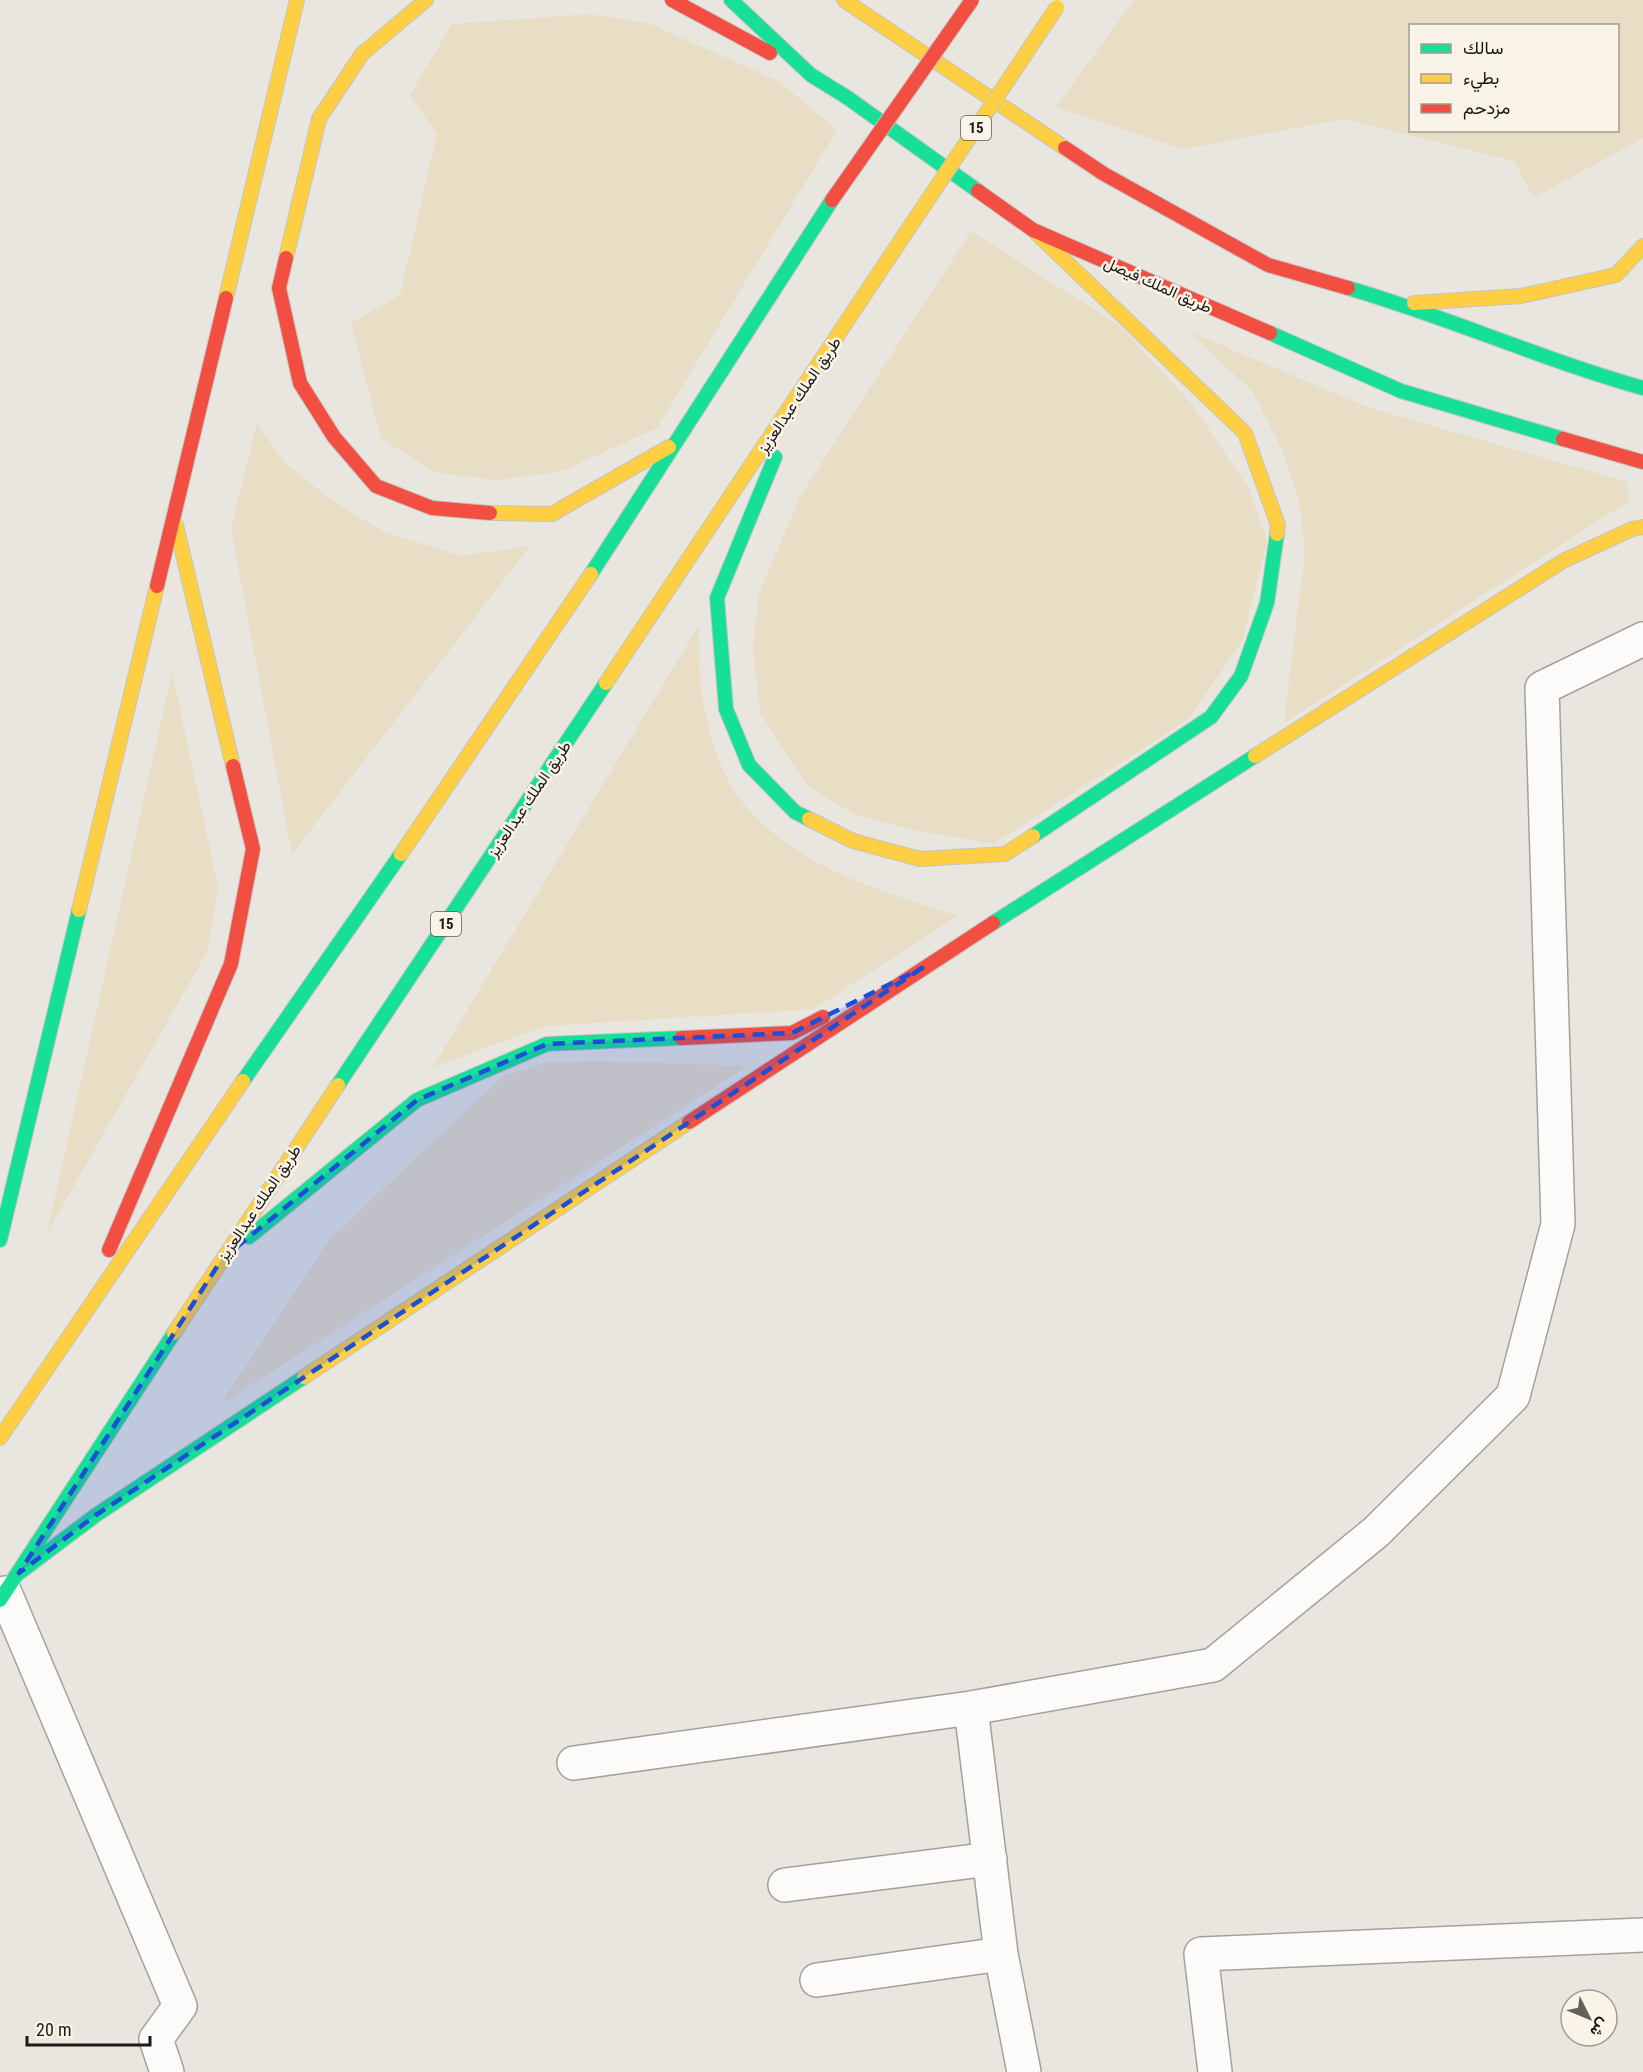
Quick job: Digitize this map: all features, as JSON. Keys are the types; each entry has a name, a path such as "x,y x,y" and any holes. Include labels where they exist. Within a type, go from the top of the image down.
{"highway":[{"path":"0,1240 175,520 297,0"},
{"path":"426,0 362,54 319,119 279,288 300,383 334,437 376,486 432,508 480,513 552,514 673,445"},
{"path":"672,0 810,75"},
{"name":"طريق الملك فيصل","path":"731,0 810,75 848,99 1033,230 1401,392 1643,462"},
{"path":"844,0 1104,174 1268,265 1402,304 1592,375 1643,388"},
{"path":"0,1438 82,1314 554,632 832,200 972,0"},
{"name":"طريق الملك عبدالعزيز","path":"8,1589 222,1259 1059,3"},
{"path":"803,389 717,598 726,709 749,765 795,812 853,842 920,859 1005,854 1211,717 1241,676 1267,603 1278,525 1245,433 1033,230"},
{"path":"1402,304 1521,296 1616,275 1643,246"},
{"path":"82,1314 231,964 254,849 175,520"},
{"path":"8,1589 96,1515 922,968 1563,561 1632,529 1643,527"},
{"path":"222,1259 417,1100 547,1044 792,1033 922,968"}],"street":[{"path":"574,1763 971,1708 1213,1665 1376,1532 1512,1396 1558,1224 1542,687 1643,639"},
{"path":"8,1589 180,2006 156,2039 167,2072"},
{"path":"971,1708 1001,1954 1024,2072"},
{"path":"785,1885 990,1858"},
{"path":"1215,2072 1201,1954 1643,1935"},
{"path":"817,1980 1001,1954"}],"highlighted area":[{"path":"922,968 96,1515 19,1573 222,1259 417,1100 547,1044 792,1033"}],"shaded area":[{"path":"1134,0 1643,0 1643,138 1533,198 1514,161 1344,119 1183,149 1056,107"},
{"path":"588,14 648,23 778,81 837,130 657,428 562,471 499,480 436,473 381,438 351,323 400,295 437,134 410,95 452,24"},
{"path":"971,231 1121,327 1192,404 1248,487 1267,542 1242,641 1188,720 993,844 904,828 853,814 808,786 760,713 753,647 759,593 801,495"},
{"path":"1188,331 1367,407 1627,482 1629,501 1284,723 1305,551 1299,501 1282,450 1253,392"},
{"path":"257,424 285,463 326,496 382,531 460,556 530,546 292,854 231,528"},
{"path":"699,625 701,686 706,718 722,767 740,799 761,822 785,842 811,859 868,886 957,916 814,1009 546,1026 433,1067"},
{"path":"172,673 218,886 207,952 47,1233"},
{"path":"600,1061 748,1066 220,1405 329,1240 503,1076 548,1062"}],"traffic: fast":[{"path":"731,0 811,75 848,98 978,191"},
{"path":"591,574 832,200"},
{"path":"1348,288 1569,365 1643,388"},
{"path":"1270,333 1401,391 1563,439"},
{"path":"775,457 717,598 726,709 749,765 795,812 809,819"},
{"path":"1033,836 1211,717 1241,676 1267,603 1277,534"},
{"path":"338,1085 606,683"},
{"path":"993,923 1255,756"},
{"path":"243,1081 401,854"},
{"path":"0,1240 79,910"},
{"path":"249,1237 417,1100 547,1044 681,1038"},
{"path":"0,1600 174,1333"},
{"path":"19,1573 96,1515 304,1377"}],"traffic: slow":[{"path":"226,298 297,0"},
{"path":"286,258 319,119 362,54 426,0"},
{"path":"844,0 1065,148"},
{"path":"895,249 1057,7"},
{"path":"1033,230 1245,433 1278,525 1277,534"},
{"path":"1414,303 1521,296 1616,275 1643,246"},
{"path":"606,683 895,249"},
{"path":"490,513 552,514 669,447"},
{"path":"176,525 233,766"},
{"path":"1255,756 1563,561 1632,529 1643,527"},
{"path":"401,854 591,574"},
{"path":"79,910 157,586"},
{"path":"809,819 853,841 920,859 1005,854 1033,836"},
{"path":"0,1438 243,1081"},
{"path":"174,1333 338,1085"},
{"path":"304,1377 689,1122"}],"traffic: jam":[{"path":"672,0 770,53"},
{"path":"832,200 972,0"},
{"path":"1065,148 1104,174 1268,265 1348,288"},
{"path":"978,191 1033,230 1270,333"},
{"path":"286,258 279,288 300,383 334,437 376,486 432,508 490,513"},
{"path":"157,586 226,298"},
{"path":"1563,439 1643,462"},
{"path":"109,1250 231,964 253,849 233,766"},
{"path":"689,1122 993,923"},
{"path":"681,1038 792,1033 823,1017"}]}
